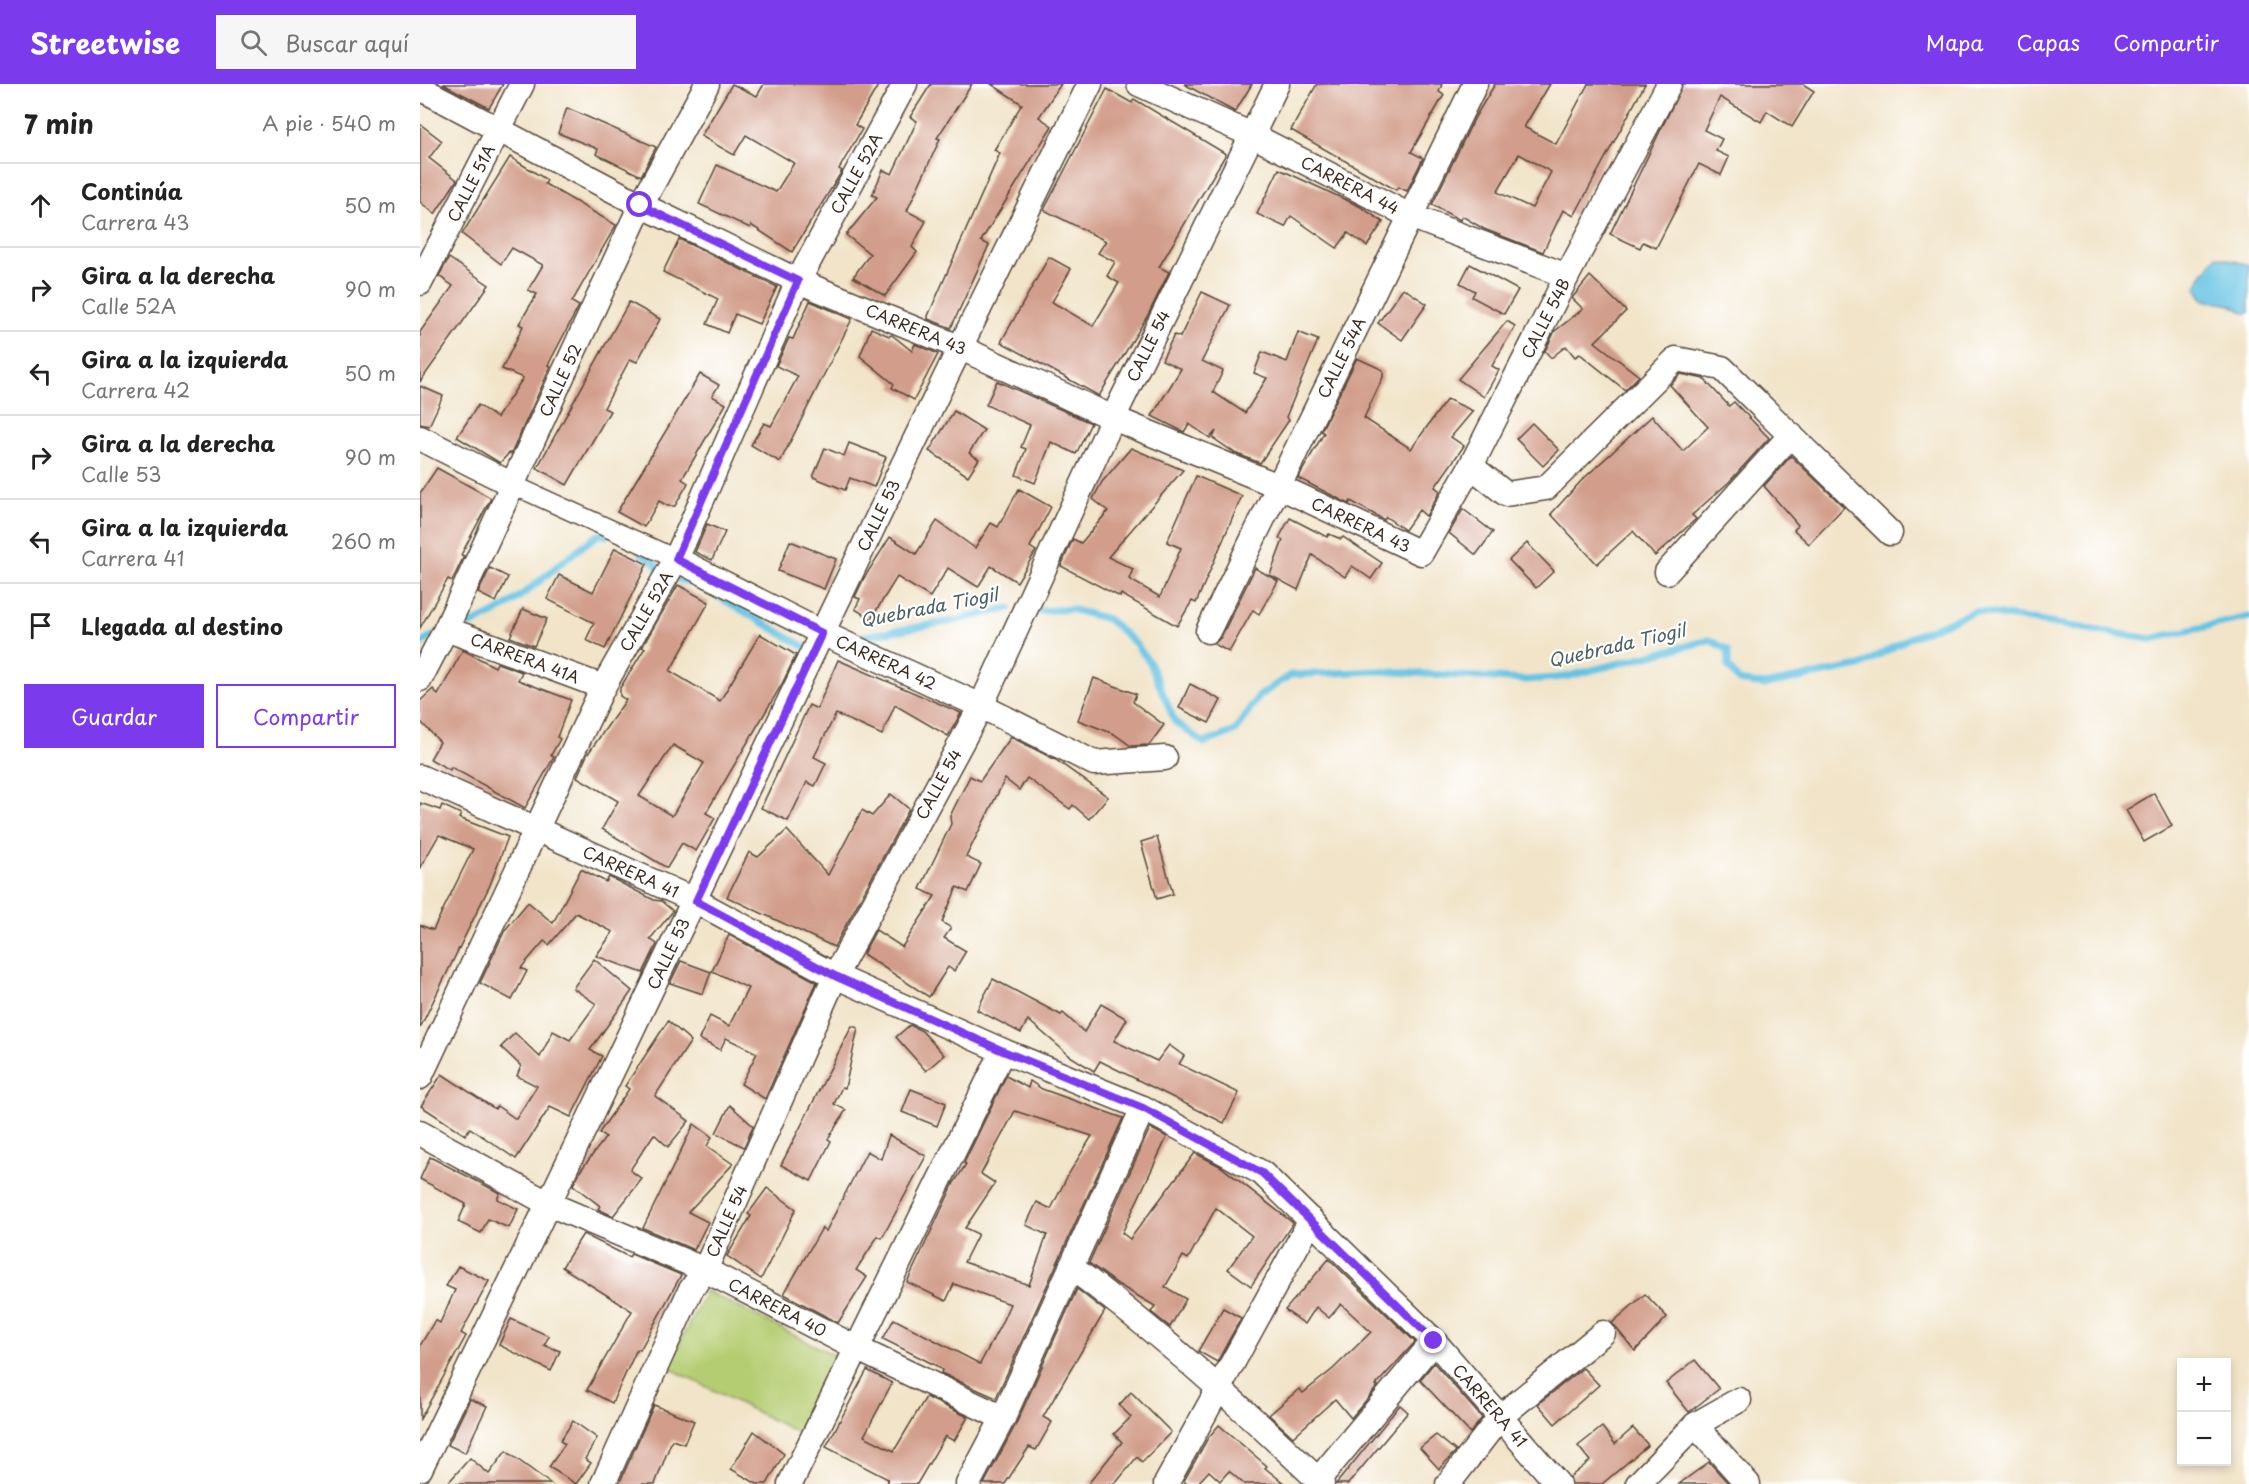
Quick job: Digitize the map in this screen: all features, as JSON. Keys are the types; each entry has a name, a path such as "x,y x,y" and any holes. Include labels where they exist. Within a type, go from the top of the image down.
{"street":[{"name":"CALLE 51A","path":"420,283 500,131 522,84"},
{"name":"CALLE 52","path":"420,678 446,629 640,205 706,84"},
{"name":"CALLE 52A","path":"420,1077 603,687 676,559 798,281 905,84"},
{"name":"CALLE 53","path":"420,1469 696,901 959,347 1089,84"},
{"name":"CARRERA 44","path":"1139,84 1252,135 1410,216 1566,276"},
{"name":"CALLE 54","path":"603,1484 690,1291 705,1270 835,976 981,706 1113,418 1277,84"},
{"name":"CALLE 54A","path":"1208,631 1475,84"},
{"name":"CALLE 54B","path":"1421,553 1471,466 1566,276 1669,84"},
{"name":"CARRERA 43","path":"420,88 640,205 798,281 959,347 1113,418 1278,486 1421,553"},
{"path":"1471,466 1506,494 1546,488 1676,359 1722,368 1890,533"},
{"path":"1667,572 1791,435"},
{"name":"CARRERA 42","path":"420,438 511,484 676,559 822,633 981,706 1094,763 1165,758"},
{"name":"CARRERA 41A","path":"446,629 603,687"},
{"name":"CARRERA 41","path":"420,777 536,827 696,901 835,976 1003,1051 1143,1108 1262,1173 1434,1341 1558,1484"},
{"path":"790,1484 1003,1051"},
{"path":"968,1484 1004,1418 1143,1108"},
{"name":"CARRERA 40","path":"420,1133 549,1204 705,1270 858,1349 1004,1418"},
{"path":"1167,1484 1311,1220"},
{"path":"1071,1267 1120,1304 1220,1388 1320,1482 1434,1341"},
{"path":"1448,1484 1500,1417 1603,1333"},
{"path":"1638,1484 1695,1425 1738,1400"},
{"path":"1695,1425 1748,1484"}],"green space":[{"path":"706,1291 838,1357 798,1433 667,1367"}],"water":[{"path":"2216,256 2249,265 2249,313 2231,305 2204,300 2196,288 2200,278"}],"building":[{"path":"443,84 503,84 489,108"},
{"path":"732,84 757,96 764,84 879,84 855,125 862,129 839,169 842,171 792,252 751,225 750,228 699,204 717,165 776,192 794,163 746,135 734,155 701,136"},
{"path":"931,84 972,84 937,138 940,139 907,211 926,221 912,247 917,252 885,296 853,277 870,254 846,235 877,197 872,195 883,170 892,174 917,121 910,117"},
{"path":"991,84 1061,84 1039,117 1052,126 981,241 989,245 951,328 928,319 928,316 1000,153 994,150 1022,104"},
{"path":"1184,84 1252,84 1235,112"},
{"path":"1317,84 1442,84 1439,92 1444,95 1411,152 1423,158 1407,191 1398,187 1396,190 1291,130"},
{"path":"1495,84 1550,84 1524,127 1556,144 1588,84 1645,84 1574,216 1563,210 1543,252 1484,229 1462,216 1460,220 1432,205 1475,117","holes":["1519,154 1551,172 1532,208 1497,192"]},
{"path":"1683,84 1803,84 1814,91 1792,127 1767,111 1761,122 1720,97 1704,130 1722,139 1716,151 1729,157 1721,175 1699,164 1656,248 1643,242 1640,248 1610,234"},
{"path":"1107,89 1132,103 1134,99 1226,154 1159,267 1169,272 1148,315 1099,396 1001,342 1049,257 1071,269 1052,302 1093,326 1119,283 1107,276 1115,262 1098,253 1106,241 1044,210"},
{"path":"567,108 656,147 641,176 596,154 598,149 558,133"},
{"path":"420,124 442,141 429,158 457,180 435,214 420,202"},
{"path":"510,157 547,180 545,184 616,225 572,302 579,306 548,365 551,366 511,454 509,453 500,463 457,437 478,405 497,418 523,378 502,369 523,326 519,324 537,294 528,290 543,265 512,248 501,264 462,234"},
{"path":"1279,169 1359,206 1383,222 1367,246 1348,233 1337,248 1291,216 1285,227 1257,214"},
{"path":"679,239 777,287 759,324 735,314 727,333 707,324 718,299 663,272"},
{"path":"449,258 489,285 420,382 420,332 453,286 439,276"},
{"path":"1470,264 1518,290 1504,314 1472,297 1475,291 1460,283"},
{"path":"1590,276 1626,311 1595,342 1639,376 1625,390 1580,354 1575,357 1566,346 1551,358 1545,351 1555,331 1583,309 1572,298"},
{"path":"1403,288 1427,304 1402,340 1378,323"},
{"path":"1202,292 1230,305 1202,361 1223,371 1213,392 1245,413 1267,378 1254,373 1262,352 1287,362 1298,332 1318,340 1286,417 1289,420 1260,463 1235,453 1213,438 1216,431 1210,438 1189,424 1184,432 1152,416 1181,369 1162,360 1174,335 1180,337"},
{"path":"810,301 852,319 780,462 751,445 764,423 771,426 798,376 776,366 789,338 793,339"},
{"path":"629,302 660,319 637,362 630,359 604,408 610,411 567,485 537,468"},
{"path":"1507,321 1515,326 1492,366 1499,370 1484,397 1458,379"},
{"path":"871,328 889,336 892,335 912,351 915,344 938,354 914,400 892,388 894,384 860,356"},
{"path":"1357,358 1383,370 1383,377 1364,418 1411,449 1447,399 1473,411 1451,437 1464,446 1435,487 1440,491 1426,516 1419,510 1405,530 1386,517 1384,520 1351,501 1349,504 1298,478 1324,433 1321,431"},
{"path":"700,374 719,385 712,396 726,404 682,479 688,483 675,506 668,506 659,501 644,527 617,512"},
{"path":"1681,374 1704,379 1729,406 1734,402 1769,438 1729,482 1692,515 1696,519 1655,556 1633,531 1597,564 1551,514 1582,480 1652,416 1683,451 1708,427 1670,385"},
{"path":"997,381 1091,423 1076,454 1051,442 1035,483 1016,475 1026,449 1021,447 1030,425 986,405"},
{"path":"420,386 443,396 429,426 420,424"},
{"path":"954,411 984,430 969,453 979,459 968,476 929,451"},
{"path":"1532,423 1559,450 1543,466 1516,439"},
{"path":"849,443 886,457 874,487 850,478 845,490 813,477 825,448 844,456"},
{"path":"1131,448 1183,470 1108,557 1133,569 1129,579 1160,597 1181,548 1167,542 1196,476 1242,496 1196,603 1192,601 1177,626 1121,594 1120,597 1061,566 1073,539 1081,543 1108,511 1093,499 1102,482"},
{"path":"1791,456 1844,507 1809,544 1794,530 1798,525 1764,486"},
{"path":"437,468 491,498 461,555 464,556 452,581 448,579 420,628 420,493"},
{"path":"1019,489 1051,507 1030,547 1036,551 1017,582 991,566 978,587 948,568 930,597 897,577 871,619 855,609 860,599 855,597 864,578 890,537 916,554 937,521 975,548 991,523 998,527"},
{"path":"1463,509 1493,532 1476,555 1449,533"},
{"path":"1290,518 1327,537 1329,534 1341,539 1343,537 1382,563 1371,579 1352,566 1345,577 1312,555 1298,590 1270,575 1283,540 1279,538"},
{"path":"707,524 725,532 712,560 695,552"},
{"path":"790,541 836,559 824,589 778,571"},
{"path":"1527,543 1554,571 1536,588 1509,560"},
{"path":"615,548 647,564 605,649 586,640 594,623 547,599 559,575 593,592"},
{"path":"490,568 508,577 496,602 478,593"},
{"path":"1255,568 1278,581 1259,614 1253,610 1229,652 1214,644 1221,637"},
{"path":"678,585 709,602 670,671 720,701 760,634 796,655 782,684 706,813 715,818 696,851 682,843 667,868 602,829 618,801 577,777 587,755 626,700 620,696 620,688 645,648 642,647","holes":["673,745 704,763 672,816 639,796"]},
{"path":"523,609 547,619 534,646 510,637"},
{"path":"463,650 495,667 497,663 522,672 518,680 571,700 557,737 560,739 551,755 554,757 525,808 451,767 450,770 430,759 440,742 420,721 420,701 433,689 438,695"},
{"path":"838,660 961,713 948,736 895,705 882,735 836,714 814,757 826,763 815,786 807,782 788,821 761,808 809,705 817,709"},
{"path":"1094,678 1136,694 1133,702 1164,725 1149,745 1131,746 1114,734 1078,720"},
{"path":"1190,684 1221,700 1209,723 1179,708"},
{"path":"1011,737 1056,760 1108,797 1089,819 1073,805 1070,809 1027,778 1019,790 1005,779 966,857 981,864 968,892 957,887 942,922 951,928 944,938 966,951 954,971 948,967 929,997 863,954 876,930 902,947 935,896 920,889 951,824 950,816 970,776 980,781"},
{"path":"2154,793 2172,826 2144,842 2126,810"},
{"path":"891,794 909,809 834,947 727,897 749,852 758,857 787,830 828,875 862,810 872,816"},
{"path":"420,803 440,810 442,805 461,814 459,818 508,837 490,885 420,1028 420,925 433,930 473,849 439,835 420,868"},
{"path":"1157,837 1173,894 1157,899 1141,842"},
{"path":"581,869 606,882 609,877 654,900 661,901 673,911 650,939 657,944 643,973 596,956 613,932 576,913 549,945 544,941 521,968 527,971 512,1000 480,983 505,930 528,902 553,923"},
{"path":"729,935 817,982 765,1099 741,1084 757,1053 726,1038 720,1050 699,1039 710,1016 729,1026 748,988 712,971"},
{"path":"594,959 632,991 590,1050 602,1056 571,1117 550,1107 516,1159 470,1128 465,1135 421,1106 442,1074 495,1109 497,1106 516,1119 537,1086 517,1076 521,1066 501,1047 515,1033 540,1057 553,1031 570,1040 596,1004 573,988"},
{"path":"681,961 711,972 703,994 670,983"},
{"path":"993,979 1061,1015 1063,1013 1084,1032 1101,1004 1127,1019 1114,1041 1157,1061 1169,1045 1184,1056 1179,1064 1239,1093 1224,1123 1100,1061 1094,1071 1070,1056 1028,1020 1021,1033 977,1010"},
{"path":"668,1021 691,1041 655,1096 689,1121 668,1147 654,1134 630,1170 642,1179 613,1216 598,1209 600,1206 573,1185 581,1170 606,1137 599,1133 629,1089 625,1086"},
{"path":"910,1025 922,1031 944,1055 926,1071 896,1037"},
{"path":"852,1026 858,1028 845,1088 842,1087 834,1104 846,1110 828,1139 831,1141 811,1181 781,1165"},
{"path":"1006,1076 1028,1088 1030,1081 1042,1089 1123,1118 996,1398 941,1373 942,1370 935,1365 883,1339 894,1319 980,1364 1001,1324 1010,1304 954,1284 946,1301 907,1282 954,1183 966,1164 964,1163","holes":["1015,1111 1092,1136 1068,1175 1051,1209 1037,1202 1026,1225 1047,1235 1029,1285 964,1262 978,1234 965,1228 995,1183 981,1174"]},
{"path":"911,1089 946,1103 937,1126 902,1112"},
{"path":"730,1105 753,1126 744,1147 716,1133"},
{"path":"694,1124 712,1137 707,1146 733,1164 688,1212 708,1222 694,1250 643,1228"},
{"path":"1150,1128 1167,1137 1122,1233 1130,1239 1195,1153 1220,1166 1293,1223 1251,1286 1228,1269 1252,1236 1216,1208 1188,1259 1183,1256 1165,1287 1186,1299 1170,1327 1151,1312 1155,1306 1119,1285 1089,1263"},
{"path":"889,1135 926,1156 882,1238 878,1236 856,1270 867,1277 838,1323 784,1294 822,1228 826,1231 867,1151 881,1159"},
{"path":"430,1157 500,1193 497,1199 518,1209 509,1228 488,1219 481,1233 458,1222 466,1204 420,1179"},
{"path":"767,1188 796,1209 761,1279 727,1256 751,1216 748,1214"},
{"path":"583,1234 629,1257 631,1254 681,1275 640,1350 637,1349 612,1403 587,1390 632,1311 562,1267"},
{"path":"1329,1259 1415,1342 1376,1385 1378,1386 1351,1418 1335,1399 1293,1437 1269,1415 1299,1389 1303,1393 1333,1369 1371,1332 1341,1304 1329,1318 1316,1307 1305,1324 1285,1310"},
{"path":"458,1266 489,1281 461,1333 466,1336 420,1419 420,1346 435,1320 440,1323 455,1290 446,1286"},
{"path":"1077,1289 1105,1311 1043,1417 1052,1422 1036,1450 1029,1447 1005,1484 984,1484 1016,1424"},
{"path":"1645,1294 1667,1317 1635,1351 1612,1323"},
{"path":"1223,1308 1241,1318 1217,1362 1198,1351"},
{"path":"511,1319 549,1336 544,1345 560,1351 551,1371 499,1345"},
{"path":"1695,1360 1719,1389 1689,1412 1666,1383"},
{"path":"1434,1363 1482,1418 1470,1433 1420,1380"},
{"path":"1583,1368 1599,1385 1555,1424 1538,1404"},
{"path":"867,1370 892,1383 864,1436 894,1451 926,1397 968,1417 954,1441 945,1436 917,1484 886,1484 888,1479 826,1447"},
{"path":"1131,1392 1171,1432 1142,1462 1137,1457 1115,1484 1088,1484 1122,1442 1114,1434 1131,1417 1119,1405"},
{"path":"470,1399 487,1406 465,1453 448,1445"},
{"path":"654,1405 694,1421 684,1444 672,1440 655,1484 619,1484"},
{"path":"1400,1405 1408,1412 1348,1484 1336,1484"},
{"path":"573,1421 597,1438 585,1459 591,1463 576,1484 549,1467 565,1444 560,1441"},
{"path":"1219,1425 1285,1484 1244,1484 1229,1471 1220,1481 1209,1471 1197,1484 1187,1484 1184,1481 1208,1438"},
{"path":"1602,1427 1615,1444 1633,1428 1648,1445 1602,1484 1572,1484 1570,1477 1590,1461 1578,1446"},
{"path":"754,1431 784,1454 767,1484 757,1484 731,1469"},
{"path":"1436,1435 1456,1451 1439,1469 1420,1448"},
{"path":"506,1451 551,1484 447,1484 470,1458 489,1474"},
{"path":"1709,1462 1729,1484 1679,1484"}],"waterway":[{"name":"Quebrada Tiogil","path":"462,627 500,610 600,534 606,536"},
{"name":"Quebrada Tiogil","path":"638,550 655,563 660,573"},
{"name":"Quebrada Tiogil","path":"673,578 700,586 805,647"},
{"name":"Quebrada Tiogil","path":"853,638 954,621 1010,608"},
{"name":"Quebrada Tiogil","path":"1039,611 1070,609 1108,619 1135,643 1150,663 1175,722 1204,743 1235,731 1258,697 1290,675 1377,671 1527,680 1565,677 1710,640 1728,650 1728,666 1739,681 1765,685 1860,666 1909,638 1975,611 2151,639 2249,617"},
{"name":"Quebrada Tiogil","path":"420,644 433,636"}],"route":[{"path":"640,205 798,281 676,559 822,633 696,901 835,976 1003,1051 1143,1108 1262,1173 1434,1341"}]}
